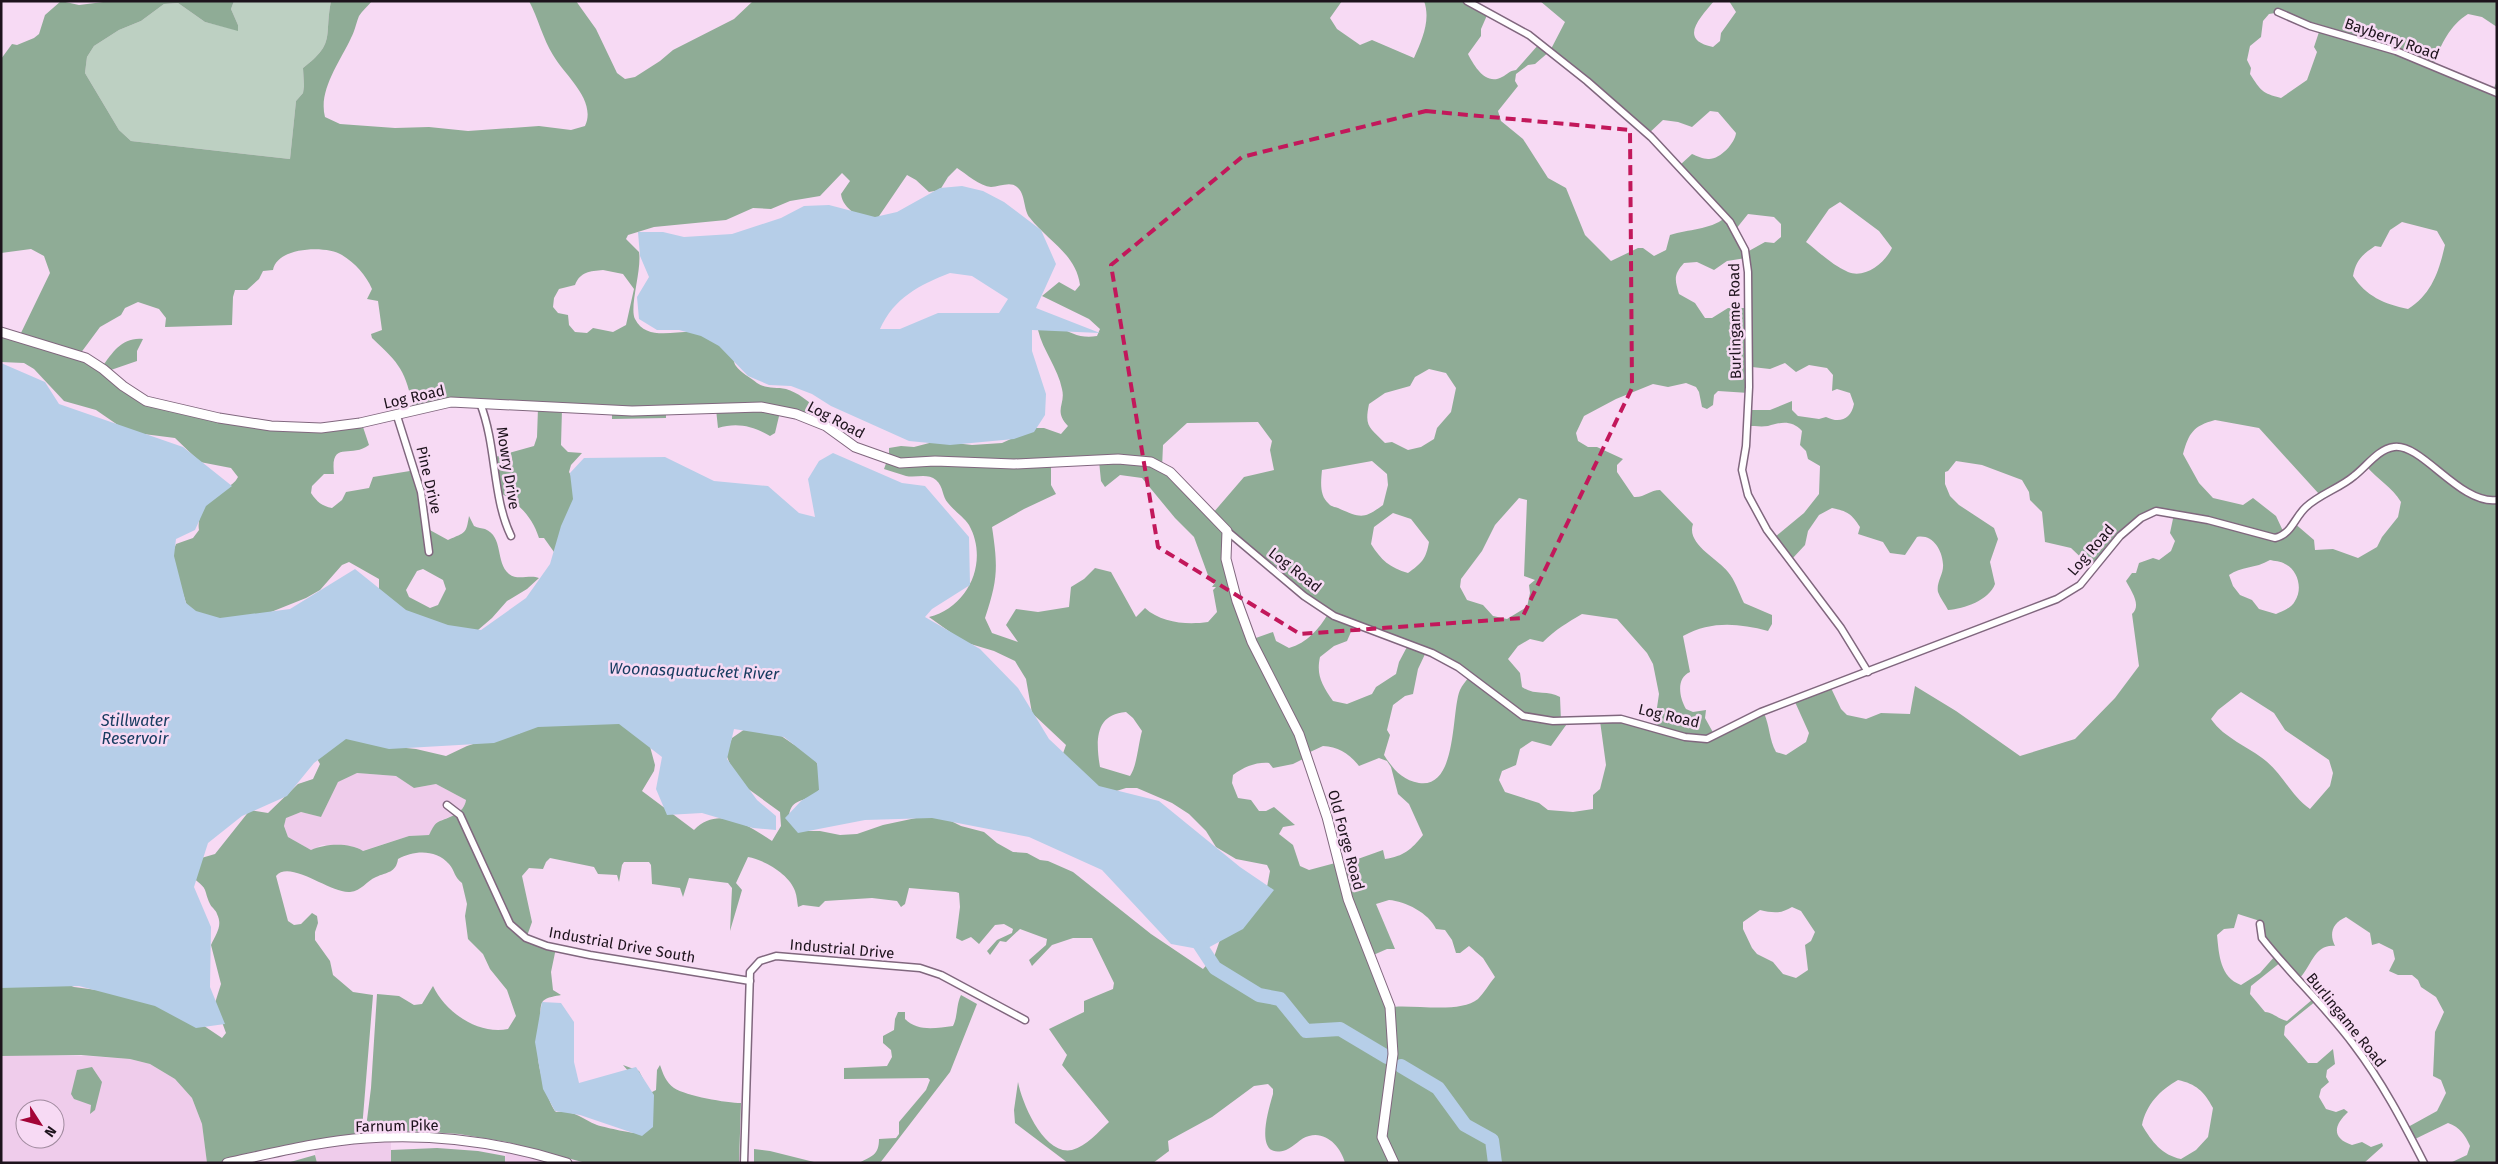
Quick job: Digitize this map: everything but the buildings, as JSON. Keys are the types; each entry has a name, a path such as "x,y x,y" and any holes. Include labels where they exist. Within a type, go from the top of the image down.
{"street":[{"name":"Burlingame Road","path":"1467,1 1529,35 1587,81 1651,137 1730,222 1745,250 1748,272 1749,387 1746,446 1742,470 1748,494 1767,530 1841,628 1868,672"},
{"name":"Bayberry Road","path":"2278,12 2310,26 2396,51 2497,93"},
{"name":"Log Road","path":"1,332 86,358 146,401 218,418 271,426 321,428 397,416 451,402 632,411 761,407 796,414 826,426 855,447 900,463 935,461 1014,464 1118,459 1151,462 1170,472 1227,531 1304,596 1334,616 1432,653 1458,668 1523,716 1553,721 1621,719 1685,737 1707,739 1761,712 2057,599 2080,585 2127,530 2141,518 2156,511 2200,518 2275,538 2288,533 2306,507 2354,476 2384,450 2396,446 2411,450 2473,495 2497,500"},
{"name":"Mowry Drive","path":"480,403 487,421 495,457 504,521 512,536"},
{"name":"Pine Drive","path":"397,416 421,492 429,552"},
{"name":"Old Forge Road","path":"1227,531 1226,559 1237,601 1252,642 1299,734 1327,817 1348,899 1390,1008 1394,1054 1382,1137 1394,1163"},
{"name":"Industrial Drive South","path":"447,806 460,815 510,924 526,938 547,946 590,955 750,981"},
{"name":"Burlingame Road","path":"2260,924 2262,938 2353,1044 2370,1067 2388,1094 2424,1163"},
{"name":"Industrial Drive","path":"744,1163 750,972 760,961 776,956 920,968 941,975 1025,1020"},
{"name":"Farnum Pike","path":"227,1163 323,1144 390,1137 480,1142 567,1163"}],"highlighted area":[{"path":"1426,111 1630,130 1632,388 1522,618 1300,634 1158,547 1111,265 1242,157"}],"shaded area":[{"path":"356,773 396,776 414,788 436,784 466,800 465,805 459,813 437,822 429,835 409,836 362,851 356,847 322,845 311,850 288,837 284,826 286,817 301,812 321,817 338,781"},
{"path":"13,1055 88,1056 130,1059 150,1064 175,1079 192,1098 202,1124 207,1163 1,1163 1,1056"},
{"path":"391,1139 391,1163 317,1163 314,1148"},
{"path":"506,1149 565,1163 505,1163"}],"green space":[{"path":"61,1 79,5 111,1 234,1 231,9 238,25 238,31 205,22 178,3 164,4 141,21 119,30 94,46 87,57 85,73 119,130 131,141 290,159 296,101 303,93 304,86 303,68 325,45 331,1 372,1 359,16 352,35 331,76 325,97 325,117 340,124 395,128 429,127 468,131 539,126 571,130 585,126 588,116 583,98 549,49 529,1 576,1 596,29 617,73 625,79 635,77 673,50 734,19 753,1 1342,1 1330,18 1337,29 1360,45 1372,40 1414,58 1423,37 1426,23 1427,15 1424,1 1469,1 1488,13 1481,29 1481,36 1468,54 1477,69 1486,77 1496,79 1516,70 1539,44 1550,51 1535,64 1528,65 1516,74 1515,81 1518,86 1498,111 1501,121 1523,139 1548,178 1566,188 1585,235 1611,261 1638,248 1643,248 1654,256 1666,250 1670,235 1706,227 1725,218 1680,165 1692,154 1706,159 1717,157 1730,146 1736,133 1718,112 1710,111 1692,127 1678,122 1663,120 1648,134 1551,49 1565,22 1540,1 1714,1 1698,21 1694,34 1696,39 1702,44 1713,47 1720,41 1721,33 1736,12 1729,1 2497,1 2497,27 2482,17 2468,14 2451,29 2434,64 2493,90 2497,81 2497,1163 2450,1163 2467,1155 2470,1146 2462,1132 2448,1123 2413,1140 2408,1127 2437,1111 2446,1093 2441,1080 2433,1076 2435,1032 2444,1012 2436,997 2421,987 2418,980 2412,975 2398,975 2389,971 2395,959 2393,950 2379,943 2372,945 2370,933 2346,917 2341,919 2333,929 2332,937 2335,946 2322,948 2299,979 2281,962 2251,986 2250,994 2265,1012 2287,1021 2313,999 2316,1001 2285,1026 2284,1035 2308,1063 2317,1063 2333,1049 2335,1064 2327,1070 2326,1077 2329,1082 2321,1089 2319,1097 2326,1109 2336,1112 2344,1109 2348,1112 2340,1122 2337,1131 2338,1135 2345,1142 2352,1145 2362,1142 2371,1147 2382,1143 2383,1146 2364,1163 1345,1163 1336,1146 1327,1138 1321,1136 1306,1137 1286,1150 1276,1151 1269,1148 1265,1131 1273,1089 1268,1084 1254,1086 1212,1117 1168,1141 1169,1151 1153,1163 1068,1163 1015,1123 1014,1110 1018,1082 1024,1102 1036,1126 1052,1145 1062,1150 1072,1150 1083,1145 1109,1122 1062,1065 1067,1055 1049,1029 1084,1012 1084,1001 1113,989 1114,983 1092,938 1073,938 1052,945 1032,966 1029,960 1046,945 1047,939 1020,929 1006,942 1000,941 990,955 987,951 997,940 1012,933 1013,929 1004,924 995,925 979,944 971,937 962,941 956,938 960,907 959,893 909,888 905,904 901,907 897,901 872,898 825,901 819,907 803,905 798,907 795,891 788,879 762,861 748,857 736,883 742,890 730,931 732,888 728,883 689,878 683,897 680,888 652,884 651,865 649,862 624,862 619,882 617,875 598,874 594,867 550,858 543,869 529,868 522,876 532,922 527,936 556,948 551,972 553,990 561,995 543,1001 540,1010 542,1031 538,1059 550,1102 556,1112 573,1113 597,1125 636,1133 636,1080 623,1065 639,1071 650,1093 656,1090 657,1070 660,1065 669,1083 680,1091 726,1102 741,1103 739,1163 586,1163 507,1142 459,1134 414,1131 374,1133 368,1129 367,1120 377,994 399,996 414,1005 422,1004 433,986 438,996 446,1005 464,1020 474,1025 497,1030 508,1029 516,1016 507,990 490,969 483,954 468,939 465,916 467,904 462,883 444,859 425,852 411,854 398,859 393,870 373,879 358,890 350,892 332,888 301,874 282,872 276,876 288,921 294,925 301,924 312,913 317,916 318,923 315,940 330,961 333,975 353,992 373,995 362,1129 357,1135 217,1163 207,1163 202,1124 192,1098 175,1079 150,1064 130,1059 81,1055 1,1056 1,978 64,983 74,987 164,999 222,1038 226,1033 215,1003 221,984 211,945 218,930 219,918 210,904 204,887 193,878 198,859 215,854 250,810 268,813 298,784 313,779 320,764 315,755 355,731 386,746 416,749 446,756 467,746 510,732 518,734 562,714 645,728 655,765 654,771 642,791 694,830 703,823 723,818 743,824 772,841 781,826 780,812 736,780 726,754 732,738 745,729 774,731 793,744 813,753 824,782 818,791 796,803 790,810 789,816 801,831 820,831 840,835 857,834 883,825 916,818 945,818 961,826 984,832 997,843 1013,852 1027,853 1040,860 1048,861 1073,872 1151,934 1203,969 1214,957 1221,937 1267,887 1270,871 1267,865 1236,859 1216,847 1206,831 1189,814 1172,803 1137,788 1126,788 1110,793 1101,791 1061,759 1066,745 1032,713 1026,679 1015,661 994,651 964,642 929,617 943,612 965,593 972,581 976,567 975,539 969,525 946,501 936,480 926,476 906,476 884,469 889,455 889,448 901,446 914,447 937,441 972,445 1002,443 1035,428 1044,428 1061,434 1068,426 1061,416 1062,389 1038,330 1057,326 1076,335 1091,337 1097,336 1100,329 1089,319 1042,296 1059,282 1075,291 1080,285 1073,265 1067,256 1028,215 1022,194 1017,187 1008,184 994,187 987,186 957,168 948,177 940,190 929,192 916,180 907,175 875,222 859,216 845,205 841,194 850,181 842,173 820,196 790,201 771,209 753,208 726,220 654,227 628,235 626,239 639,252 634,313 635,319 641,327 657,333 697,332 706,334 732,356 735,364 743,373 757,383 767,387 790,390 818,410 798,414 780,412 775,433 770,436 745,426 732,425 718,428 716,409 666,412 666,418 612,419 612,411 562,409 561,445 568,452 582,453 571,465 569,472 575,492 575,503 570,526 559,559 544,538 539,538 533,523 524,511 499,492 495,457 534,446 537,437 538,408 486,403 413,409 408,386 400,369 372,338 371,334 382,330 378,301 367,299 372,289 370,284 360,270 342,255 314,249 303,250 283,257 276,262 273,270 263,271 259,279 247,290 235,290 232,325 165,327 166,318 159,309 138,302 125,308 121,315 100,327 80,354 102,367 114,351 124,343 129,340 143,339 137,351 137,361 108,371 142,397 269,424 325,426 361,421 369,445 355,451 339,453 335,457 334,474 324,474 312,486 311,493 318,501 332,508 342,500 346,492 369,488 373,477 416,470 428,529 448,540 464,532 469,516 474,526 485,529 495,538 502,563 509,574 516,577 539,578 527,589 507,601 478,630 430,632 379,589 379,579 349,562 342,565 320,590 306,598 256,618 191,618 171,557 176,544 193,538 199,530 201,513 210,497 232,484 238,477 231,468 200,462 175,438 128,432 96,410 64,401 34,369 24,363 1,362 1,330 20,335 50,273 44,256 31,249 1,253 1,59 12,44 17,45 39,34 45,15","holes":["2281,12 2320,29 2314,47 2317,52 2307,80 2281,98 2270,95 2262,90 2250,74 2251,68 2247,60 2250,46 2261,37 2263,21 2269,14","1840,202 1879,231 1892,248 1885,259 1879,264 1861,273 1854,274 1848,272 1806,242 1829,209","1748,214 1774,217 1781,224 1781,237 1774,243 1765,242 1747,252 1736,229","2402,222 2437,231 2445,245 2437,273 2429,289 2408,309 2383,302 2358,283 2353,276 2354,270 2363,255 2375,246 2381,247 2390,230","1746,258 1748,308 1728,308 1712,318 1705,318 1695,303 1679,294 1676,278 1678,271 1684,263 1697,262 1714,270 1727,261","603,270 623,274 634,289 626,325 613,332 593,328 587,333 575,332 569,325 568,315 558,313 553,307 554,298 559,289 575,285 580,277 590,272","1785,363 1796,372 1809,365 1827,368 1833,375 1832,391 1837,389 1850,393 1854,404 1848,417 1840,420 1826,417 1819,419 1798,416 1792,410 1792,401 1770,410 1750,410 1748,426 1786,423 1798,427 1802,431 1800,445 1806,451 1808,459 1820,466 1819,494 1804,513 1775,537 1792,559 1805,545 1808,531 1819,515 1832,508 1842,510 1849,514 1860,527 1858,534 1883,542 1890,553 1905,555 1917,537 1932,540 1941,553 1943,568 1938,592 1948,610 1975,603 1992,590 1995,584 1990,562 1998,539 1994,528 1959,505 1950,496 1945,484 1945,472 1956,461 1982,465 2022,480 2029,492 2030,500 2042,512 2045,542 2071,548 2094,570 2122,536 2152,514 2174,514 2170,533 2175,541 2171,551 2159,560 2153,558 2139,563 2136,573 2132,573 2126,581 2136,602 2135,610 2132,614 2139,666 2115,698 2075,739 2020,756 1956,711 1915,686 1910,714 1881,713 1866,719 1847,715 1841,709 1831,688 1795,702 1809,733 1806,742 1786,755 1776,752 1764,713 1715,736 1705,718 1706,710 1693,712 1686,709 1680,694 1682,679 1690,672 1683,636 1704,628 1724,625 1746,626 1768,631 1772,624 1772,615 1744,603 1730,575 1694,538 1693,524 1660,490 1634,497 1617,472 1617,465 1623,459 1597,447 1588,447 1578,441 1576,433 1584,416 1616,399 1653,384 1668,387 1686,383 1696,387 1702,407 1707,409 1713,405 1714,395 1718,391 1749,393 1752,367 1770,369","1429,369 1446,373 1456,388 1451,412 1437,428 1434,439 1421,447 1408,450 1392,442 1385,443 1372,430 1367,418 1369,404 1385,393 1410,386 1415,377","2215,420 2259,428 2319,494 2367,467 2401,502 2398,517 2382,537 2377,547 2358,558 2333,549 2315,550 2314,540 2293,522 2283,531 2276,516 2253,498 2243,505 2213,498 2199,483 2183,454 2187,441 2193,431","1258,422 1272,441 1270,450 1274,470 1244,477 1213,513 1162,468 1163,445 1187,423","1099,461 1101,481 1105,487 1120,475 1142,478 1175,518 1194,537 1209,578 1212,583 1215,583 1212,587 1216,587 1213,590 1217,612 1208,622 1200,623 1166,620 1145,608 1136,617 1111,572 1095,568 1084,579 1071,587 1069,607 1038,612 1016,609 1006,625 1018,642 992,633 985,618 996,573 992,527 1056,494 1051,485 1051,464","1372,461 1387,474 1388,485 1383,505 1371,513 1362,516 1330,505 1322,493 1322,470","1519,498 1527,500 1524,576 1535,580 1529,585 1530,593 1527,607 1507,619 1493,616 1483,605 1467,600 1460,587 1461,579 1482,551 1495,525","1393,513 1411,519 1429,542 1423,560 1408,573 1396,569 1378,555 1371,544 1374,527","1230,534 1328,614 1312,635 1301,643 1289,648 1276,641 1273,632 1253,639 1227,562","2270,560 2282,562 2293,571 2298,580 2299,591 2294,603 2292,606 2276,614 2259,609 2252,600 2240,595 2233,586 2229,575 2238,570","423,569 443,580 446,589 438,605 430,608 409,597 406,590 417,571","1582,614 1617,619 1647,653 1653,664 1659,694 1654,728 1623,720 1600,721 1606,765 1600,789 1593,795 1593,809 1573,812 1548,810 1539,803 1505,792 1499,780 1502,771 1516,765 1520,749 1532,741 1551,746 1569,721 1561,721 1560,697 1527,690 1522,687 1520,673 1508,659 1518,646 1530,639 1543,642 1562,626","1354,625 1408,645 1399,662 1396,674 1376,687 1372,694 1347,704 1333,701 1319,675 1320,657 1334,646 1347,641","1426,652 1469,677 1461,688 1457,700 1451,747 1447,762 1441,774 1432,782 1413,782 1403,777 1384,755 1390,735 1387,730 1393,705 1405,696 1413,694 1418,669","2241,692 2274,713 2285,730 2329,760 2333,773 2330,786 2310,809 2266,761 2223,732 2211,719 2218,710","1126,712 1142,731 1136,761 1130,776 1100,767 1098,749 1100,731 1108,718","1323,746 1343,752 1359,766 1379,758 1387,761 1391,767 1398,794 1409,804 1423,835 1407,851 1392,858 1385,859 1383,850 1341,865 1339,862 1309,870 1300,866 1293,845 1279,834 1283,827 1295,825 1274,807 1266,811 1259,811 1251,800 1238,798 1232,783 1233,775 1250,766 1259,763 1269,763 1273,768 1293,764 1307,757 1308,753","357,773 396,776 414,788 436,784 466,800 465,805 459,812 437,823 429,835 409,836 363,851 344,845 323,846 311,850 288,837 284,826 286,818 301,812 321,817 338,782","1389,900 1395,901 1409,905 1422,913 1433,923 1436,929 1445,930 1452,940 1456,953 1460,953 1469,946 1483,958 1495,977 1478,999 1470,1004 1436,1008 1390,1007 1371,956 1387,949 1395,949 1376,904","1792,907 1801,911 1815,932 1811,941 1805,945 1808,970 1796,978 1783,974 1773,962 1757,954 1743,929 1743,922 1760,910 1777,912","2238,914 2260,921 2263,937 2275,956 2260,973 2241,985 2229,977 2220,958 2217,935 2224,929 2234,928","2178,1080 2195,1086 2206,1097 2213,1108 2208,1137 2196,1150 2181,1159 2163,1151 2154,1142 2142,1125 2147,1111 2165,1088"]},
{"path":"234,1 331,1 325,45 303,68 303,93 296,101 290,159 131,141 119,130 85,73 87,57 94,46 119,30 141,21 164,4 178,3 205,22 237,30 238,25 231,9"},
{"path":"961,995 977,1004 950,1072 880,1163 859,1163 876,1152 879,1139 896,1138 899,1134 899,1122 926,1090 930,1080 928,1078 844,1079 844,1068 887,1066 892,1057 891,1050 883,1043 883,1036 894,1030 898,1012 905,1012 905,1019 916,1026 934,1028 953,1026"},
{"path":"92,1067 102,1082 95,1110 90,1114 91,1105 74,1099 71,1094 77,1070"},
{"path":"437,1148 478,1151 505,1156 505,1163 391,1163 391,1150"},
{"path":"754,1149 770,1151 818,1163 754,1163"},
{"path":"315,1155 317,1163 287,1163"}],"water":[{"path":"962,186 983,191 1004,202 1041,230 1056,264 1036,308 1100,333 1032,330 1032,351 1046,394 1045,415 1034,432 1014,439 950,445 909,441 831,406 812,394 791,386 769,385 748,376 719,346 701,336 679,330 657,330 639,319 637,297 649,277 640,256 638,232 663,232 684,237 732,234 781,218 804,206 829,205 875,217 897,212 940,188","holes":["950,273 972,276 1008,299 999,313 938,313 900,329 880,329 892,309 900,301 928,282"]},
{"name":"Stillwater Reservoir","path":"1,363 45,382 59,404 183,447 232,486 206,506 195,530 176,539 174,556 186,603 196,611 220,618 290,609 355,569 406,610 448,625 481,630 526,598 550,564 561,526 573,499 570,473 584,458 665,457 714,481 768,486 799,513 815,517 808,479 819,461 833,453 902,483 925,486 969,537 970,585 932,609 925,617 980,649 1018,688 1049,739 1099,786 1159,801 1240,867 1274,890 1243,929 1204,950 1171,944 1102,870 1029,837 932,818 865,820 798,833 785,818 801,801 819,790 817,763 784,737 734,729 727,759 757,800 776,816 776,830 753,828 702,813 667,815 656,789 662,757 619,724 538,727 494,743 389,749 346,739 314,763 287,796 242,816 208,843 194,887 211,927 210,987 225,1024 196,1028 155,1006 79,986 1,988"},
{"path":"542,1002 561,1003 574,1022 574,1062 579,1083 636,1067 654,1095 653,1127 642,1136 580,1115 555,1111 543,1089 535,1042"}],"waterway":[{"name":"Woonasquatucket River","path":"1194,936 1215,968 1259,995 1280,999 1306,1031 1340,1029 1387,1057"},
{"name":"Woonasquatucket River","path":"1401,1066 1438,1088 1465,1125 1492,1140 1495,1163"}]}
